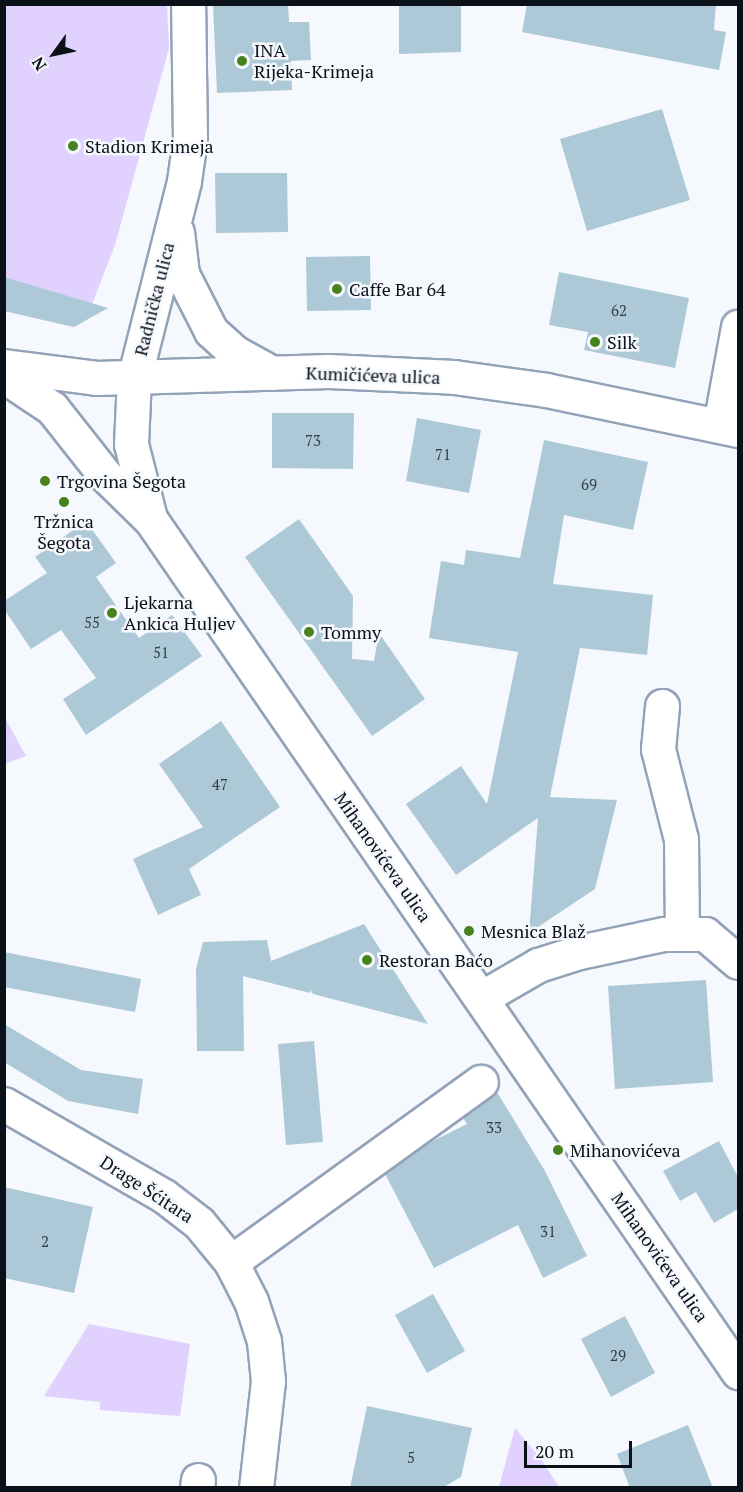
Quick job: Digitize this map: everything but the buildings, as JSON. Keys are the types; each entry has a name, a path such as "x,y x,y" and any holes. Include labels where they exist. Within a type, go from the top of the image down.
{"street":[{"name":"Radnička ulica","path":"134,379 175,220 190,139 188,4"},
{"name":"Radnička ulica","path":"175,220 182,274 211,331 234,352 272,373"},
{"path":"729,428 738,327"},
{"name":"Kumičićeva ulica","path":"4,366 78,377 134,379 272,373 454,377 546,390 729,428"},
{"name":"Mihanovićeva ulica","path":"4,376 52,408 105,475 151,520 738,1372"},
{"name":"Mihanovićeva ulica","path":"134,379 131,444 151,520"},
{"path":"662,706 658,749 681,839 682,934"},
{"path":"481,998 538,965 579,952 664,934 705,934 738,962"},
{"path":"231,1262 481,1082"},
{"name":"Drage Šćitara","path":"4,1104 164,1196 199,1223 231,1262 251,1301 264,1341 268,1381 256,1488"}],"shaded area":[{"name":"Stadion Krimeja","path":"4,5 167,5 169,48 115,245 87,317 74,327 5,311"},
{"path":"5,718 26,756 4,764"},
{"path":"89,1324 190,1344 180,1416 100,1410 100,1402 44,1396"},
{"path":"515,1428 541,1459 559,1487 499,1487"}],"place":[{"name":"INA Rijeka-Krimeja","path":"242,61"},
{"name":"Stadion Krimeja","path":"73,146"},
{"name":"Caffe Bar 64","path":"337,289"},
{"name":"Silk","path":"595,342"},
{"name":"Trgovina Šegota","path":"45,481"},
{"name":"Tržnica Šegota","path":"64,502"},
{"name":"Ljekarna Ankica Huljev","path":"112,613"},
{"name":"Tommy","path":"309,632"},
{"name":"Mesnica Blaž","path":"469,931"},
{"name":"Restoran Baćo","path":"367,960"},
{"name":"Mihanovićeva","path":"558,1150"}]}
